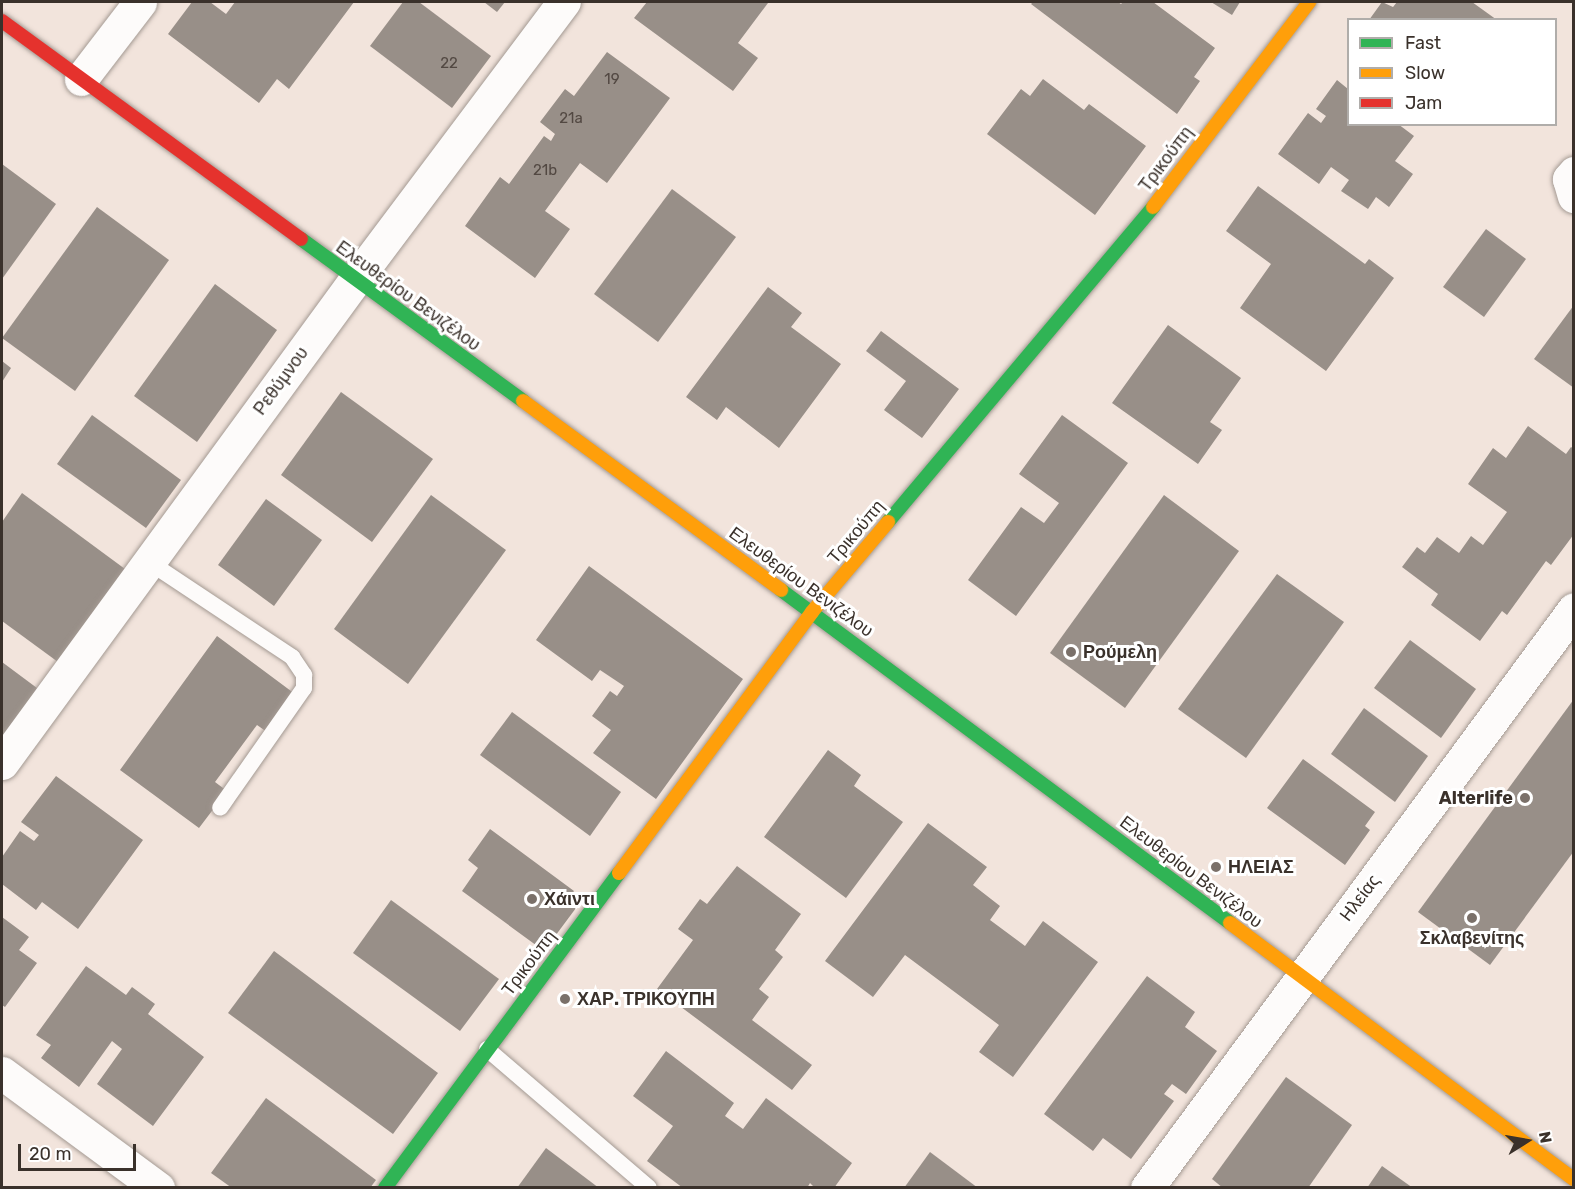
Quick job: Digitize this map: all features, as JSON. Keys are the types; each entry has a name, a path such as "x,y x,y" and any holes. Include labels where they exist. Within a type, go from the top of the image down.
{"street":[{"path":"81,79 140,2"},
{"name":"Ρεθύμνου","path":"2,763 355,280 564,2"},
{"name":"Τρικούπη","path":"385,1188 812,612 1142,221 1309,2"},
{"name":"Ελευθερίου Βενιζέλου","path":"2,21 812,612 1574,1179"},
{"path":"1574,173 1569,179 1574,196"},
{"name":"Ηλείας","path":"1147,1188 1301,976 1574,609"},
{"path":"2,1073 159,1188"}],"lane":[{"path":"149,562 292,657 304,675 304,688 220,808"},
{"path":"487,1049 650,1188"}],"building":[{"path":"192,2 210,2 226,14 235,2 354,2 289,89 277,79 259,103 168,34"},
{"path":"403,2 419,2 491,56 452,108 370,46"},
{"path":"484,2 505,2 497,12"},
{"path":"647,2 768,3 738,43 758,58 733,91 634,18"},
{"path":"1033,2 1118,2 1121,4 1123,2 1153,2 1215,48 1194,77 1200,81 1177,114 1031,4"},
{"path":"1211,2 1240,2 1232,15"},
{"path":"1382,2 1393,7 1397,2 1472,2 1494,18 1370,18"},
{"path":"607,52 670,98 607,183 580,163 545,211 570,229 535,278 465,226 500,177 509,184 544,136 551,141 555,134 540,122 565,89 574,96"},
{"path":"1043,79 1084,110 1089,104 1146,146 1095,215 987,134 1021,89 1030,96"},
{"path":"1337,80 1347,88 1347,126 1401,126 1414,136 1395,161 1413,174 1389,207 1376,197 1368,209 1341,191 1349,180 1331,167 1319,184 1278,154 1308,113 1321,123 1326,116 1316,109"},
{"path":"2,164 56,204 2,279"},
{"path":"1258,186 1365,264 1369,259 1394,278 1326,371 1240,308 1271,264 1226,231"},
{"path":"672,189 736,237 658,342 594,294"},
{"path":"97,207 169,260 75,391 2,338"},
{"path":"1486,229 1526,259 1484,317 1443,287"},
{"path":"215,284 277,330 197,442 134,396"},
{"path":"768,287 802,313 791,327 841,364 779,448 726,407 717,420 686,397"},
{"path":"1574,305 1574,388 1534,359"},
{"path":"1168,325 1241,378 1210,422 1222,430 1198,464 1112,403"},
{"path":"881,331 959,389 922,438 884,410 906,381 866,351"},
{"path":"2,361 11,368 2,382"},
{"path":"341,392 433,459 372,542 281,475"},
{"path":"92,415 181,480 146,528 57,464"},
{"path":"1062,415 1128,463 1016,616 968,580 1021,507 1044,523 1059,503 1019,474"},
{"path":"1528,426 1566,454 1571,447 1574,449 1574,534 1551,565 1546,561 1507,615 1502,611 1480,641 1431,605 1438,594 1402,567 1417,547 1425,553 1437,537 1459,553 1471,536 1483,545 1507,512 1468,484 1493,448 1506,458"},
{"path":"22,493 125,569 58,662 2,621 2,522"},
{"path":"431,495 506,550 408,684 334,629"},
{"path":"1164,495 1239,551 1125,708 1050,653"},
{"path":"266,499 322,540 274,606 218,565"},
{"path":"589,566 743,679 656,799 593,753 611,730 592,716 610,691 617,696 624,686 600,670 592,681 536,640"},
{"path":"1277,574 1344,622 1246,758 1178,709"},
{"path":"217,636 295,694 267,732 257,725 215,782 227,791 199,828 120,770"},
{"path":"1410,640 1476,689 1441,738 1374,688"},
{"path":"2,662 41,691 6,738 2,735"},
{"path":"1574,699 1574,851 1490,965 1418,912"},
{"path":"1364,708 1428,756 1395,802 1331,754"},
{"path":"512,712 621,792 590,836 480,755"},
{"path":"828,750 861,775 854,786 903,822 846,898 764,837"},
{"path":"1303,759 1375,812 1365,826 1370,830 1345,865 1267,808"},
{"path":"56,776 143,840 78,929 42,902 36,910 2,884 2,857 20,831 34,841 39,835 21,822"},
{"path":"928,823 987,867 973,885 1000,906 990,920 1025,946 1043,921 1098,962 1013,1077 979,1052 999,1025 905,955 873,997 825,961"},
{"path":"490,829 574,891 567,901 576,908 544,951 462,891 478,868 468,860"},
{"path":"737,866 801,914 775,950 783,957 759,989 769,997 752,1020 812,1065 792,1090 657,989 693,940 678,929 700,899 707,904"},
{"path":"391,900 499,979 460,1031 353,953"},
{"path":"2,917 29,937 19,950 37,963 5,1007 2,1005"},
{"path":"274,951 438,1073 393,1134 228,1013"},
{"path":"86,966 126,995 132,987 155,1004 148,1014 204,1057 153,1126 97,1084 122,1049 112,1041 79,1087 41,1058 51,1045 36,1035"},
{"path":"1147,976 1195,1012 1185,1027 1217,1051 1186,1094 1172,1084 1164,1094 1174,1101 1131,1159 1103,1138 1093,1151 1044,1114"},
{"path":"666,1051 734,1103 725,1116 743,1129 766,1098 852,1163 834,1188 815,1188 810,1183 807,1188 683,1188 647,1161 673,1126 633,1096"},
{"path":"1286,1077 1352,1125 1308,1188 1223,1188 1212,1179"},
{"path":"266,1098 376,1180 370,1188 232,1188 211,1173"},
{"path":"546,1148 599,1188 517,1188"},
{"path":"930,1152 978,1188 904,1188"},
{"path":"1382,1166 1413,1188 1367,1188"}],"traffic: fast":[{"path":"888,522 1153,207"},
{"path":"301,239 523,401"},
{"path":"781,590 1230,923"},
{"path":"385,1188 619,873"}],"traffic: slow":[{"path":"1153,207 1309,2"},
{"path":"523,401 781,590"},
{"path":"619,873 812,612 888,522"},
{"path":"1230,923 1574,1179"}],"traffic: jam":[{"path":"2,21 301,239"}],"place":[{"name":"Ρούμελη","path":"1071,652"},
{"name":"Alterlife","path":"1525,798"},
{"name":"ΗΛΕΙΑΣ","path":"1216,867"},
{"name":"Χάιντι","path":"532,899"},
{"name":"Σκλαβενίτης","path":"1472,918"},
{"name":"ΧΑΡ. ΤΡΙΚΟΥΠΗ","path":"565,999"}]}
